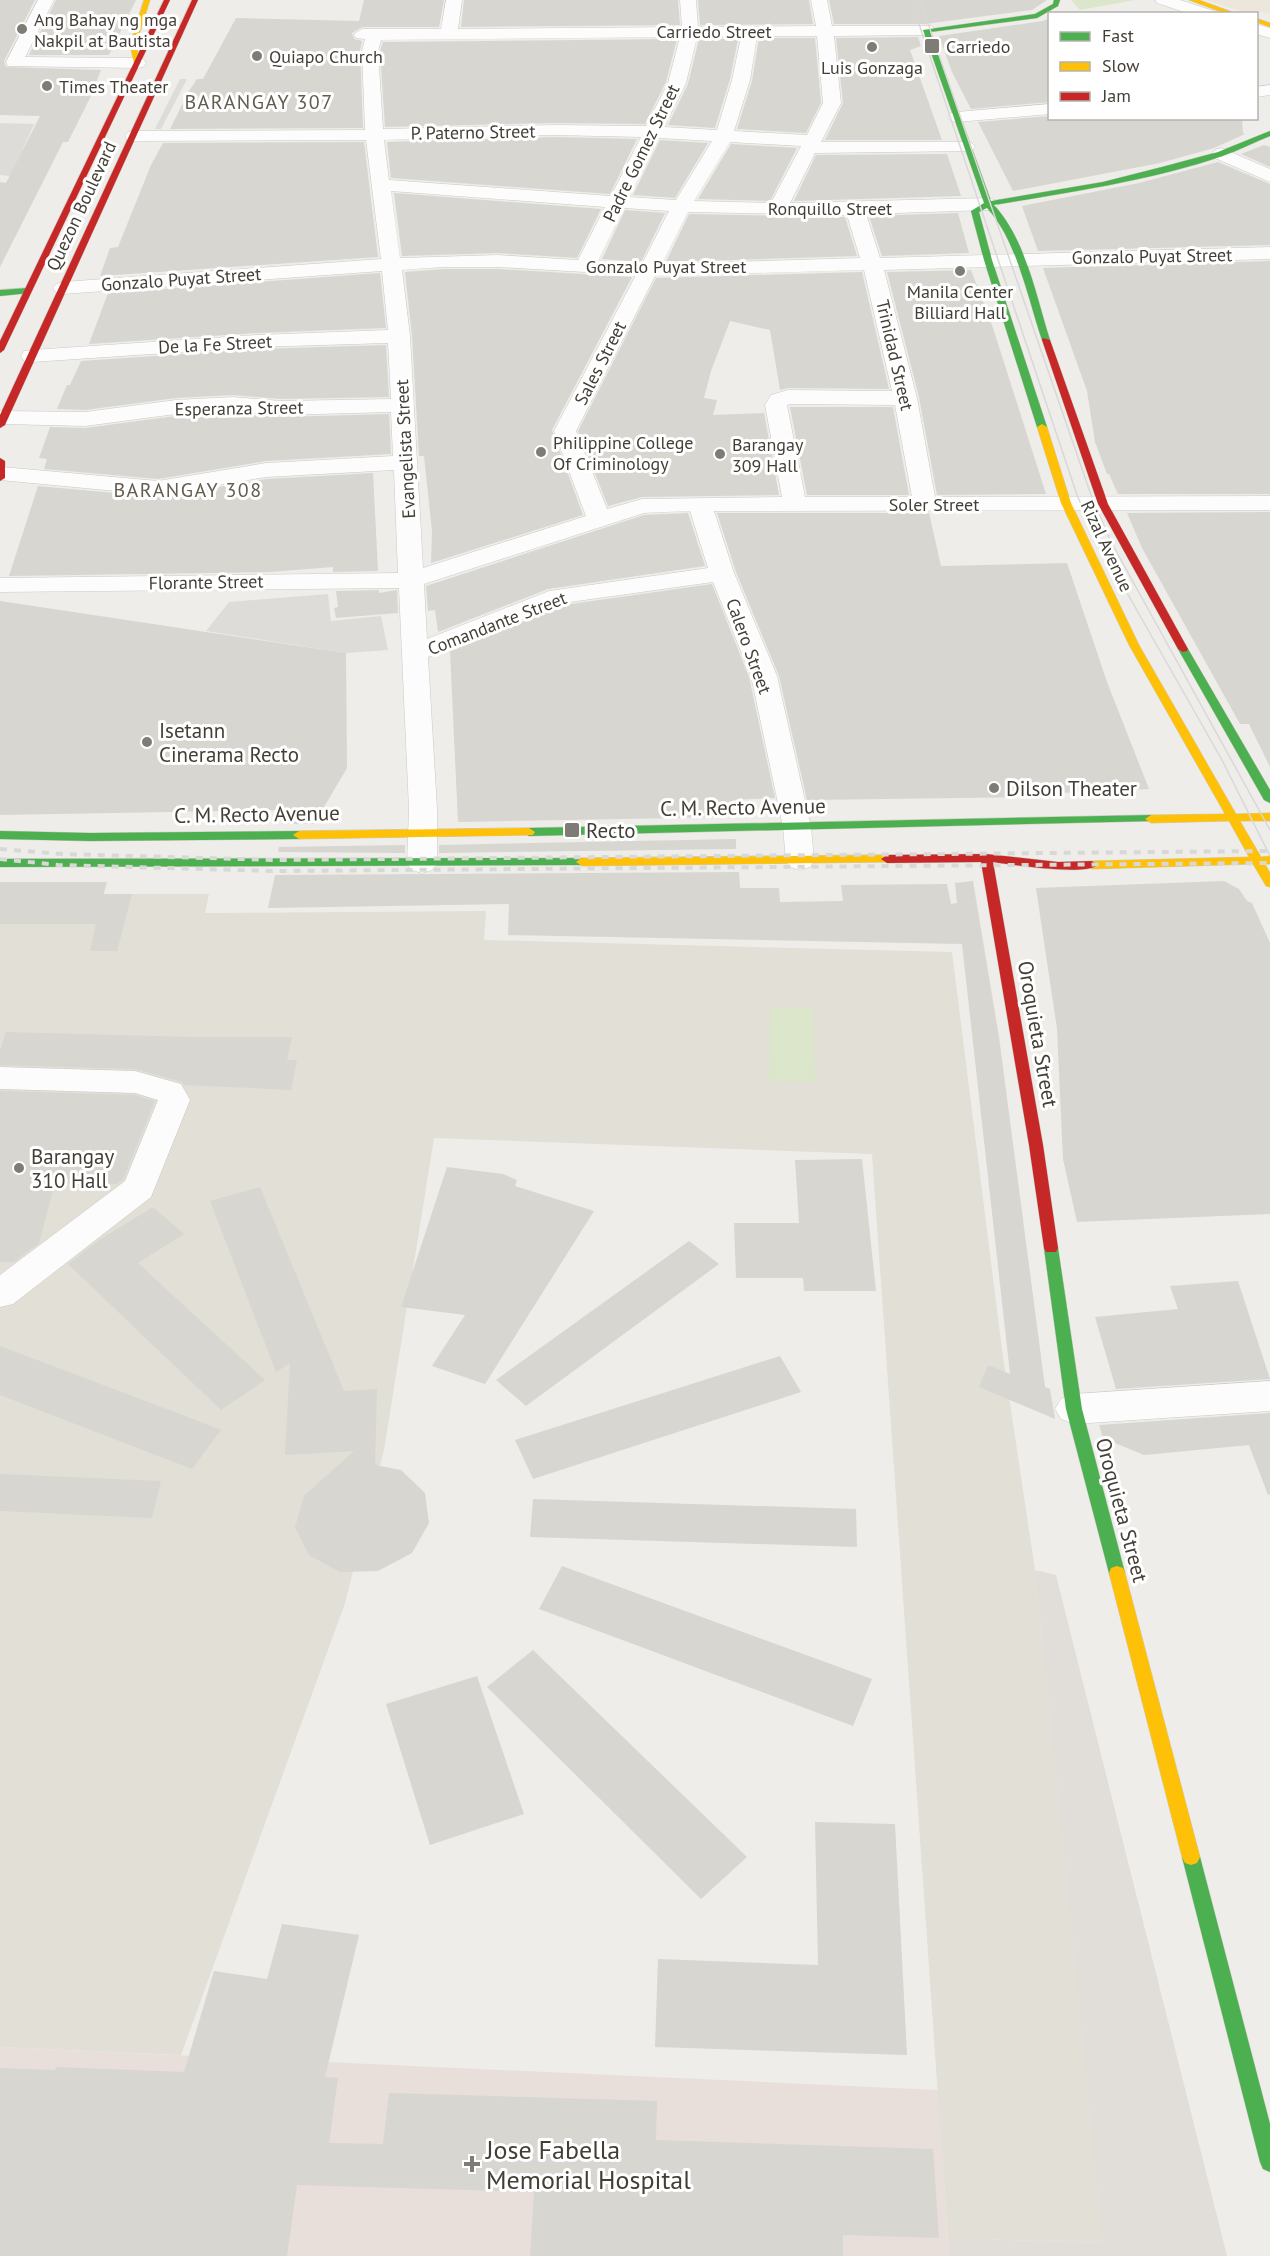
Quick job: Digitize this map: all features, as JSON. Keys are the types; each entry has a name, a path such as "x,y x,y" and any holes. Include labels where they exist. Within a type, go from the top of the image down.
{"main road":[{"name":"Quezon Boulevard","path":"137,63 133,45 147,0"},
{"name":"Quezon Boulevard","path":"0,350 167,0"},
{"name":"Carriedo Street","path":"926,30 1037,16 1056,6 1057,0"},
{"path":"1192,0 1230,12"},
{"name":"Quezon Boulevard","path":"2,421 195,1"},
{"name":"Rizal Avenue","path":"926,30 988,204 997,211 1018,259 1102,504 1226,727 1270,800"},
{"name":"Ronquillo Street","path":"988,204 1103,184 1221,154 1270,133"},
{"name":"Rizal Avenue","path":"988,204 975,212 988,260 1066,503 1134,645 1235,819 1253,840 1264,860 1270,883"},
{"path":"0,293 27,291"},
{"name":"C. M. Recto Avenue","path":"0,835 90,837 424,834 1270,817"},
{"path":"1227,841 1253,840"},
{"path":"986,858 1031,850"},
{"path":"0,862 422,864 986,858 1058,866 1264,860"},
{"name":"Oroquieta Street","path":"986,858 1036,1146 1074,1409 1270,2162"}],"street":[{"path":"45,0 14,62 137,63"},
{"path":"449,34 454,0"},
{"name":"Padre Gomez Street","path":"585,266 677,83 690,31 687,0"},
{"path":"778,209 832,103 825,30 819,0"},
{"path":"1163,0 1202,12"},
{"name":"Carriedo Street","path":"368,34 926,30"},
{"name":"Sales Street","path":"599,518 565,431 682,205 724,136 741,80 750,31"},
{"name":"Evangelista Street","path":"368,34 374,135 392,263 399,336 424,834 422,864"},
{"path":"957,117 1048,110"},
{"name":"P. Paterno Street","path":"134,135 290,137 554,130 724,136 811,145 966,147"},
{"path":"1221,154 1270,176"},
{"name":"Ronquillo Street","path":"381,185 682,205 778,209 855,209 988,204"},
{"name":"Trinidad Street","path":"855,209 873,264 906,398 925,504"},
{"name":"Gonzalo Puyat Street","path":"63,288 392,263 498,261 648,270 1270,254"},
{"name":"De la Fe Street","path":"32,356 257,341 399,336"},
{"path":"795,504 776,405 779,400 788,397 906,398"},
{"name":"Esperanza Street","path":"2,421 85,419 176,407 233,405 281,408 402,405"},
{"path":"1,471 158,488 266,470 405,462"},
{"name":"Soler Street","path":"599,518 642,506 700,504 1270,503"},
{"name":"Calero Street","path":"700,504 722,573 764,676 797,826 800,861"},
{"path":"412,580 599,518"},
{"name":"Comandante Street","path":"415,653 558,596 722,573"},
{"name":"Florante Street","path":"0,585 412,580"},
{"path":"0,1078 135,1082 170,1092 174,1100 139,1188 0,1294"},
{"path":"1074,1409 1270,1396"}],"shaded area":[{"path":"1206,0 1270,0 1270,14 1240,11"},
{"path":"180,79 187,79 161,129 155,129"},
{"path":"0,123 34,124 11,176 0,175"},
{"path":"328,594 331,621 381,616 388,650 346,653 206,631 229,602"},
{"path":"0,882 107,882 104,894 209,894 205,913 486,911 484,940 952,952 1002,1350 1035,1570 1104,2243 948,2238 872,1154 434,1138 384,1450 345,1603 181,2055 0,2047"},
{"path":"1035,1570 1056,1575 1227,2256 949,2256 948,2238 1103,2243"},
{"name":"Jose Fabella Memorial Hospital","path":"0,2047 938,2090 949,2256 0,2256"}],"green space":[{"path":"1071,0 1135,0 1080,10"},
{"path":"770,1007 813,1009 815,1082 769,1081"}],"building":[{"path":"0,0 35,0 4,61 6,67 101,70 68,142 63,142 0,267 0,182 6,183 40,116 0,115"},
{"path":"56,0 136,0 109,55 29,55"},
{"path":"364,0 444,0 439,27 362,27 352,33 354,39 362,41 360,51 363,128 170,129 189,91 197,79 203,79 236,18 359,21"},
{"path":"464,0 678,0 680,25 461,27"},
{"path":"698,0 809,0 813,24 700,25"},
{"path":"829,0 1047,0 1032,10 924,24 834,24"},
{"path":"1048,19 1048,102 971,109 952,72 939,36"},
{"path":"918,37 921,46 910,50 942,140 825,140 843,103 836,38"},
{"path":"759,38 815,38 821,103 806,133 737,129 752,81"},
{"path":"677,39 666,82 645,124 554,123 385,127 380,51 383,42"},
{"path":"699,39 738,39 730,79 715,128 668,125 688,84"},
{"path":"1048,116 1048,120 1242,120 1245,134 1214,148 1160,163 1013,191 978,122"},
{"path":"554,137 637,139 610,194 391,178 387,142"},
{"path":"660,140 708,143 675,198 633,195"},
{"path":"364,142 378,257 100,276 110,248 118,247 151,165 163,143"},
{"path":"731,144 797,148 770,201 698,199"},
{"path":"1264,145 1270,147 1270,167 1241,154"},
{"path":"947,154 961,196 794,201 816,155"},
{"path":"1218,162 1270,184 1270,245 1038,251 1022,206 1139,183"},
{"path":"394,193 601,209 577,258 498,253 402,256"},
{"path":"625,210 665,213 641,262 602,259"},
{"path":"958,213 969,253 882,256 869,216"},
{"path":"689,214 845,217 857,256 666,262"},
{"path":"1270,261 1270,494 1118,494 1107,474 1095,442 1087,391 1043,268"},
{"path":"498,269 632,277 552,430 583,515 431,563 432,531 424,456 419,456 412,336 405,272"},
{"path":"971,270 993,328 1046,494 937,495 919,397 887,272"},
{"path":"862,272 889,389 788,388 780,390 770,330 730,321 711,371 704,398 717,400 713,415 764,413 779,495 642,497 608,506 578,431 656,278"},
{"path":"380,273 386,328 257,333 89,344 108,293"},
{"path":"386,345 389,397 281,399 233,395 176,398 85,410 57,409 81,361 257,349"},
{"path":"790,407 893,407 909,495 807,495"},
{"path":"233,413 281,417 389,414 391,454 266,461 158,479 44,469 47,459 39,458 50,427 85,428 176,416"},
{"path":"373,473 378,571 333,572 333,567 269,572 9,576 38,486 158,497 266,479"},
{"path":"1270,512 1270,767 1249,724 1240,724 1142,548 1127,513"},
{"path":"688,513 705,566 548,589 438,632 435,610 428,611 426,586 644,515"},
{"path":"717,513 929,513 941,566 1067,563 1107,682 1149,789 1038,794 1040,797 807,800 779,676 736,572"},
{"path":"712,584 749,677 775,798 733,800 734,817 458,822 450,651 564,605"},
{"path":"379,590 379,593 397,590 398,613 336,618 334,608 338,607 336,591"},
{"path":"0,601 346,653 347,768 314,824 282,824 284,810 0,815"},
{"path":"736,839 736,849 439,853 439,845"},
{"path":"405,845 405,853 278,852 279,847"},
{"path":"739,872 740,888 779,888 780,902 843,901 841,885 947,884 951,904 957,903 955,883 973,881 999,1037 1045,1387 1050,1389 1055,1419 979,1387 988,1365 1010,1374 962,944 508,935 509,904 268,908 275,875"},
{"path":"1224,881 1239,889 1247,901 1252,903 1270,943 1270,1214 1077,1222 1063,1159 1057,1029 1036,888"},
{"path":"0,882 107,882 103,894 132,894 117,951 90,951 96,924 0,924"},
{"path":"6,1032 292,1037 287,1060 297,1060 291,1090 184,1085 182,1082 135,1069 0,1065 0,1051"},
{"path":"0,1091 135,1095 155,1101 123,1180 117,1184 55,1183 39,1243 14,1262 0,1262"},
{"path":"862,1159 876,1291 804,1291 803,1278 736,1278 734,1223 799,1223 795,1160"},
{"path":"447,1167 503,1174 517,1180 515,1186 594,1211 485,1384 432,1366 465,1315 401,1307"},
{"path":"260,1187 344,1391 377,1389 375,1465 401,1470 425,1493 429,1523 412,1553 378,1571 340,1572 309,1555 295,1527 304,1496 354,1451 285,1455 290,1363 276,1372 210,1201"},
{"path":"153,1207 184,1234 138,1263 265,1380 221,1410 68,1264 99,1240"},
{"path":"689,1241 719,1264 526,1406 496,1380"},
{"path":"1238,1281 1270,1379 1116,1389 1095,1317 1178,1309 1170,1286"},
{"path":"0,1346 221,1430 192,1469 0,1395"},
{"path":"780,1356 801,1392 533,1479 515,1440"},
{"path":"1270,1413 1270,1494 1268,1495 1249,1445 1144,1455 1103,1438 1099,1425"},
{"path":"0,1474 161,1481 152,1518 0,1511"},
{"path":"533,1499 856,1509 857,1547 530,1537"},
{"path":"562,1566 872,1679 853,1726 539,1609"},
{"path":"533,1650 747,1857 701,1899 487,1687"},
{"path":"477,1676 524,1814 430,1845 386,1704"},
{"path":"815,1822 895,1824 907,2055 655,2047 658,1959 818,1965"},
{"name":"Jose Fabella Memorial Hospital","path":"282,1924 359,1935 325,2077 338,2078 329,2143 383,2144 389,2093 657,2101 656,2140 933,2149 939,2238 843,2235 843,2256 530,2256 534,2192 297,2185 287,2256 0,2256 0,2068 55,2070 56,2067 184,2072 214,1971 267,1979"}],"tram line":[{"path":"911,0 1077,495 1097,540 1222,760 1270,856"},
{"path":"920,0 1091,495 1110,540 1270,830"}],"railway":[{"path":"0,849 62,854 277,860 1270,851"},
{"path":"0,859 58,865 275,871 1270,863"}],"traffic: fast":[{"path":"1046,340 1014,247 997,214 988,204 926,30 1037,16 1056,5 1057,0"},
{"path":"1042,427 988,260 975,211 988,204 1103,184 1221,154 1270,133"},
{"path":"0,293 27,291"},
{"path":"1183,649 1270,800"},
{"path":"529,832 1151,819"},
{"path":"0,835 90,837 299,835"},
{"path":"0,863 582,862"},
{"path":"1051,1248 1074,1409 1117,1573"},
{"path":"1191,1857 1270,2162"}],"traffic: slow":[{"path":"137,63 133,45 147,0"},
{"path":"1192,0 1229,12"},
{"path":"1258,21 1270,25"},
{"path":"1042,427 1066,503 1134,645 1270,883"},
{"path":"1151,819 1270,817"},
{"path":"299,835 529,832"},
{"path":"582,862 887,859"},
{"path":"1092,865 1270,860"},
{"path":"1117,1573 1191,1857"}],"traffic: jam":[{"path":"0,350 167,0"},
{"path":"0,425 195,0"},
{"path":"1046,340 1103,504 1183,649"},
{"path":"0,461 0,478"},
{"path":"986,858 1036,1145 1051,1248"},
{"path":"887,859 986,858 1058,866 1092,865"}],"place":[{"name":"Ang Bahay ng mga Nakpil at Bautista","path":"22,29"},
{"name":"Carriedo","path":"932,46"},
{"name":"Luis Gonzaga","path":"872,47"},
{"name":"Quiapo Church","path":"257,56"},
{"name":"Times Theater","path":"47,86"},
{"name":"Manila Center Billiard Hall","path":"960,271"},
{"name":"Philippine College Of Criminology","path":"541,452"},
{"name":"Barangay 309 Hall","path":"720,454"},
{"name":"Isetann Cinerama Recto","path":"147,742"},
{"name":"Dilson Theater","path":"994,788"},
{"name":"Recto","path":"572,830"},
{"name":"Barangay 310 Hall","path":"19,1168"},
{"name":"Jose Fabella Memorial Hospital","path":"472,2164"}],"district":[{"name":"BARANGAY 307","path":"259,102"},
{"name":"BARANGAY 308","path":"188,490"}]}
